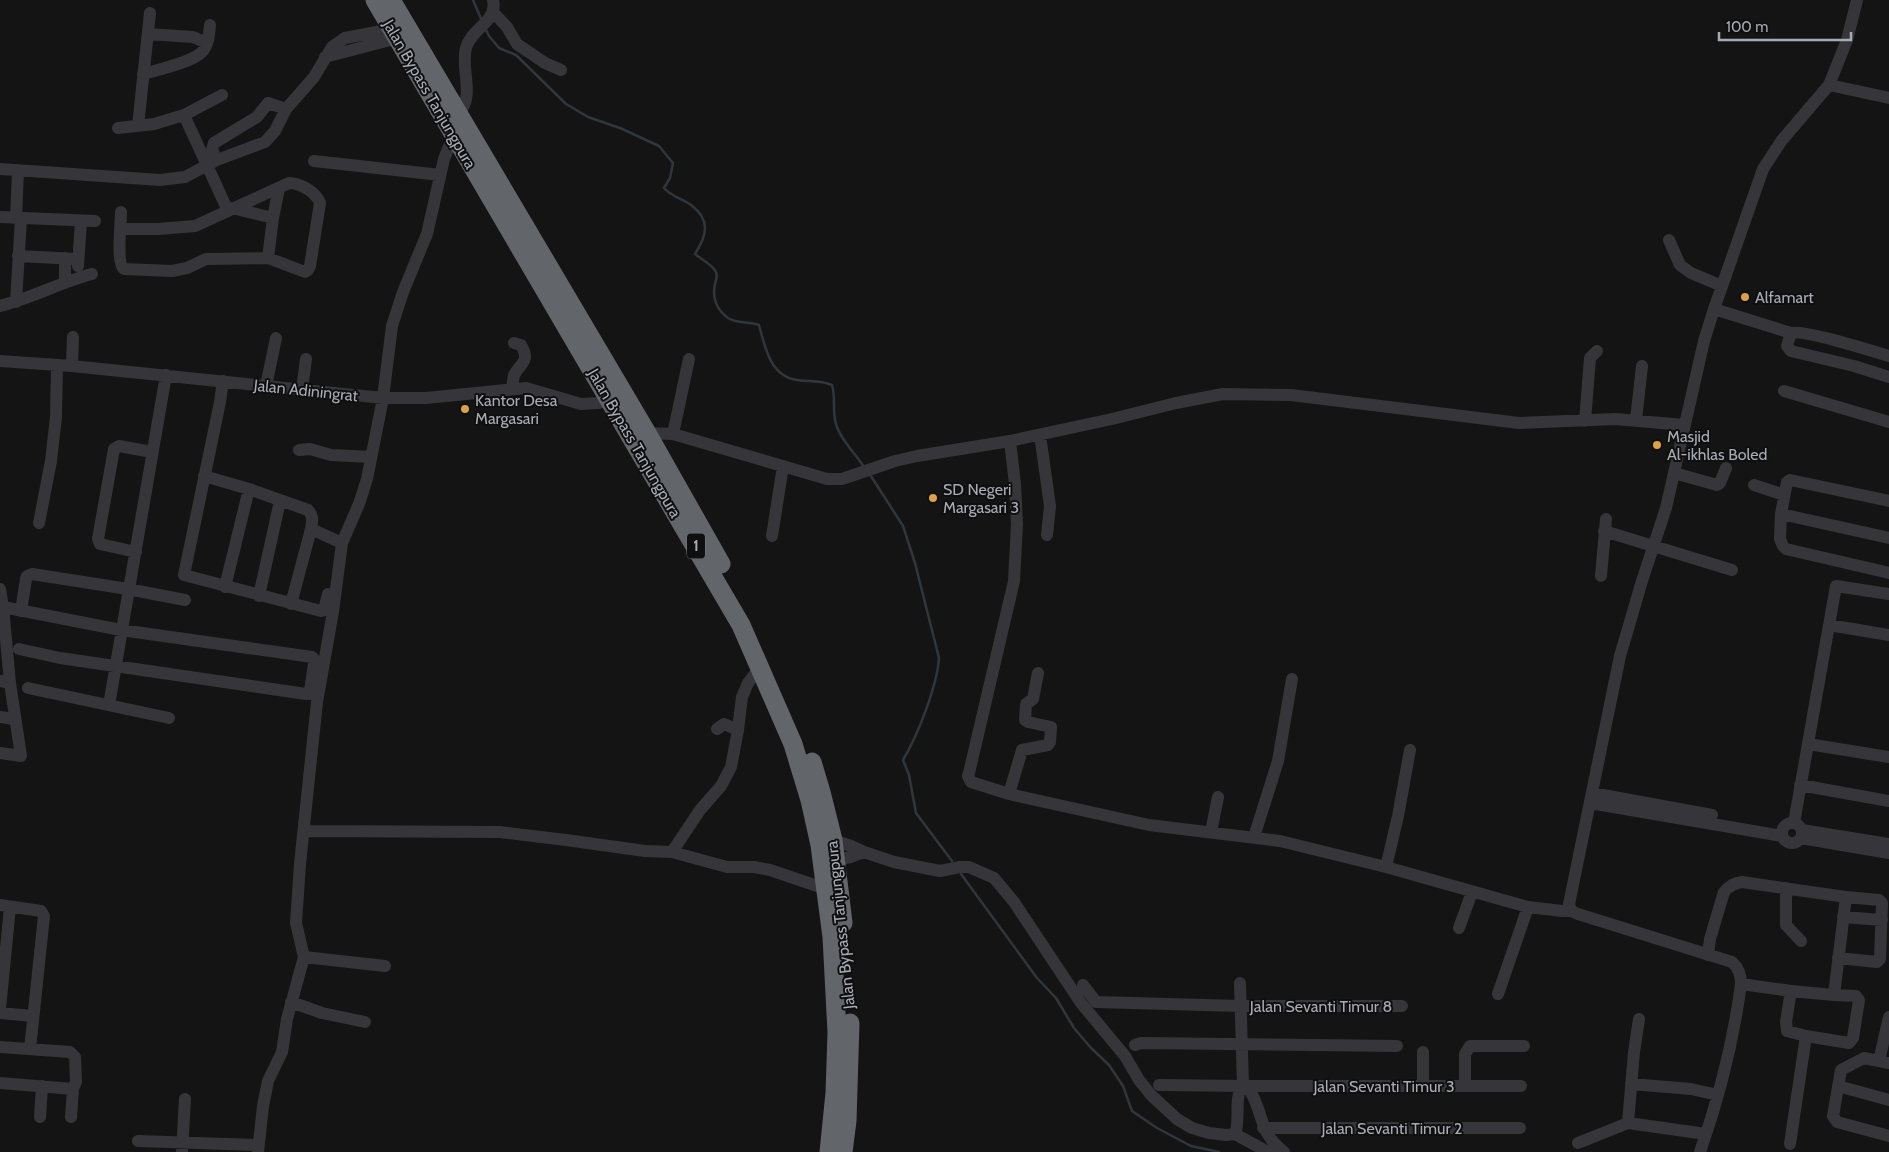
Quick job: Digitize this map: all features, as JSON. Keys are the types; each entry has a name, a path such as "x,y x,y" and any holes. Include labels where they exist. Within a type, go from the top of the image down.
{"highway":[{"name":"Jalan Bypass Tanjungpura","path":"375,0 742,625 793,744 810,800 820,845 832,937 837,1032 835,1093 829,1152"},
{"name":"Jalan Bypass Tanjungpura","path":"391,0 648,433 753,621 806,744 822,792 833,840 845,937 850,1032 847,1121 843,1152"}],"street":[{"path":"1571,910 1569,904 1620,656 1666,508 1684,425 1714,309 1756,188 1768,162 1782,140 1829,86 1847,40 1857,0"},
{"path":"458,114 466,102 467,94 463,57 470,37 492,10 507,27 517,44 545,63 561,70"},
{"path":"138,126 142,74 150,13"},
{"path":"142,74 177,65 200,54 207,43 210,25"},
{"path":"148,34 193,38 207,43"},
{"path":"0,170 160,180 185,176 212,162 264,142 275,131 286,109 314,77 325,57 395,34"},
{"path":"1829,86 1889,98"},
{"path":"118,128 154,124 184,115 222,94"},
{"path":"212,162 214,143 257,117 268,103 286,109"},
{"path":"184,115 212,162 230,210"},
{"path":"227,382 220,402 189,577 321,612 324,610 340,543 359,504 371,457 383,398 392,326 403,292 427,234 444,159 454,134"},
{"path":"314,161 440,175"},
{"path":"16,302 18,171"},
{"path":"120,229 185,228 201,224 293,183 316,195 319,200 311,257 308,270 305,272 268,258 206,259 187,268 172,271 124,269 120,264 120,229 121,212"},
{"path":"268,258 279,188"},
{"path":"230,210 273,218"},
{"path":"0,217 95,222"},
{"path":"78,278 81,221"},
{"path":"1669,240 1680,265 1691,273 1722,286"},
{"path":"18,256 78,259"},
{"path":"65,258 65,284"},
{"path":"0,306 92,274"},
{"path":"1714,309 1791,333 1808,334 1889,356"},
{"path":"1791,333 1787,346 1791,351 1854,366 1889,378"},
{"path":"72,366 73,337"},
{"path":"266,386 276,338"},
{"path":"512,388 514,376 524,363 525,356 521,345 514,343"},
{"path":"1585,421 1590,358 1597,352"},
{"path":"302,390 306,359"},
{"path":"673,434 689,359"},
{"name":"Jalan Adiningrat","path":"0,361 166,375 383,398 426,398 526,388 539,390 581,404 599,403 609,399"},
{"path":"40,523 56,417 57,365"},
{"path":"1636,420 1642,366"},
{"path":"109,704 166,375"},
{"path":"1784,391 1889,422"},
{"path":"648,433 673,434 827,479 842,479 879,466 917,456 1010,442 1112,419 1176,402 1223,394 1291,395 1519,423 1636,420 1684,425"},
{"path":"1040,435 1050,506 1047,535"},
{"path":"1010,442 1017,524 1014,581 968,776 971,782 1009,794 1150,825 1280,841 1386,867 1528,907 1562,911 1571,910 1578,914 1735,964 1740,972 1741,984 1732,1042 1700,1152"},
{"path":"136,552 100,544 98,539 114,449 119,446 152,452"},
{"path":"299,450 317,450 331,455 371,457"},
{"path":"772,536 783,466"},
{"path":"1674,472 1717,485 1720,483 1726,468"},
{"path":"208,478 308,510 312,517 311,529 291,604"},
{"path":"1889,501 1792,480 1786,482 1781,514 1780,539 1786,549 1889,573"},
{"path":"1754,484 1784,495"},
{"path":"225,586 249,490"},
{"path":"260,596 280,502"},
{"path":"1781,514 1889,538"},
{"path":"1601,576 1605,525 1653,545 1732,570"},
{"path":"311,529 340,543"},
{"path":"138,1141 182,1147 258,1148 262,1106 268,1081 282,1052 291,1002 304,957 296,917 317,702 333,612 340,543"},
{"path":"21,611 28,574 128,589 185,600"},
{"path":"1792,831 1836,586 1889,594"},
{"path":"0,589 9,647 5,682 21,756 0,753"},
{"path":"2,604 21,611 121,630 312,657 314,663 309,694 306,694 60,658 9,647"},
{"path":"1829,625 1889,635"},
{"path":"672,852 700,810 721,786 731,767 742,697 748,683 760,667"},
{"path":"1009,794 1022,750 1048,745 1050,742 1051,727 1025,720 1026,704 1033,701 1038,673"},
{"path":"1254,837 1278,760 1292,679"},
{"path":"28,688 169,718"},
{"path":"0,716 14,719"},
{"path":"717,729 724,724 738,730"},
{"path":"1808,744 1889,757"},
{"path":"1386,867 1398,816 1410,750"},
{"path":"1800,785 1889,801"},
{"path":"1211,832 1218,797"},
{"path":"1591,798 1792,831 1889,844"},
{"path":"304,831 500,832 645,851 672,852 727,867 754,867 770,870 826,889"},
{"path":"1792,831 1889,853"},
{"path":"833,840 864,852 933,870 969,867 994,878 1014,902 1081,1003 1125,1056 1139,1080 1151,1095 1177,1119 1192,1128 1209,1133 1236,1134 1268,1152"},
{"path":"836,860 864,852"},
{"path":"1708,955 1724,892 1735,883 1742,882 1879,900 1882,905 1880,961 1838,958"},
{"path":"1786,888 1786,925 1801,941"},
{"path":"1459,928 1472,892"},
{"path":"1834,995 1846,896"},
{"path":"0,1009 5,906 41,911 44,916 30,1050"},
{"path":"1498,994 1528,907"},
{"path":"1843,916 1882,920"},
{"path":"304,957 385,966"},
{"path":"1240,984 1245,1086 1255,1096 1264,1128 1284,1152"},
{"path":"1741,984 1791,991 1856,996 1859,998 1858,1010 1852,1040 1846,1043 1806,1036 1786,1029 1791,991"},
{"name":"Jalan Sevanti Timur 8","path":"1083,985 1096,1002 1240,1006 1402,1006"},
{"path":"291,1002 322,1013 365,1022"},
{"path":"0,1013 33,1016"},
{"path":"1628,1123 1639,1019"},
{"path":"1888,1022 1884,1062 1864,1058 1843,1068 1840,1072 1833,1116 1835,1121 1889,1136"},
{"path":"1790,1144 1806,1036"},
{"path":"1136,1045 1141,1043 1397,1046"},
{"path":"1465,1086 1465,1054 1470,1046 1524,1046"},
{"path":"0,1047 70,1052 75,1057 76,1082 73,1088 71,1117"},
{"path":"1423,1052 1423,1086"},
{"path":"0,1083 73,1088"},
{"path":"1631,1084 1691,1089 1718,1095"},
{"name":"Jalan Sevanti Timur 3","path":"1158,1085 1521,1086"},
{"path":"40,1117 42,1086"},
{"path":"1236,1134 1239,1092 1245,1086"},
{"path":"1838,1086 1889,1100"},
{"path":"182,1147 185,1099"},
{"path":"1578,1143 1628,1123 1706,1134"},
{"name":"Jalan Sevanti Timur 2","path":"1264,1128 1520,1128"}],"waterway":[{"path":"473,0 482,21"},
{"path":"485,28 499,48 516,55 566,104 588,117 620,128 659,146 673,163 670,178 664,188 691,205 702,216 705,228 704,234 695,254 715,269 717,276 714,294 718,307 724,315 732,320 759,325 770,359 781,373 797,380 832,385 835,419 838,430 864,467"},
{"path":"869,473 903,526 915,563 939,658 935,682 926,710 903,760 909,775 916,813 952,861"},
{"path":"961,874 1037,978 1056,998 1074,1028 1109,1065 1123,1086 1132,1111 1157,1128 1191,1146 1219,1152"}],"place":[{"name":"Alfamart","path":"1745,297"},
{"name":"Kantor Desa Margasari","path":"465,409"},
{"name":"Masjid Al-ikhlas Boled","path":"1657,445"},
{"name":"SD Negeri Margasari 3","path":"933,498"}]}
